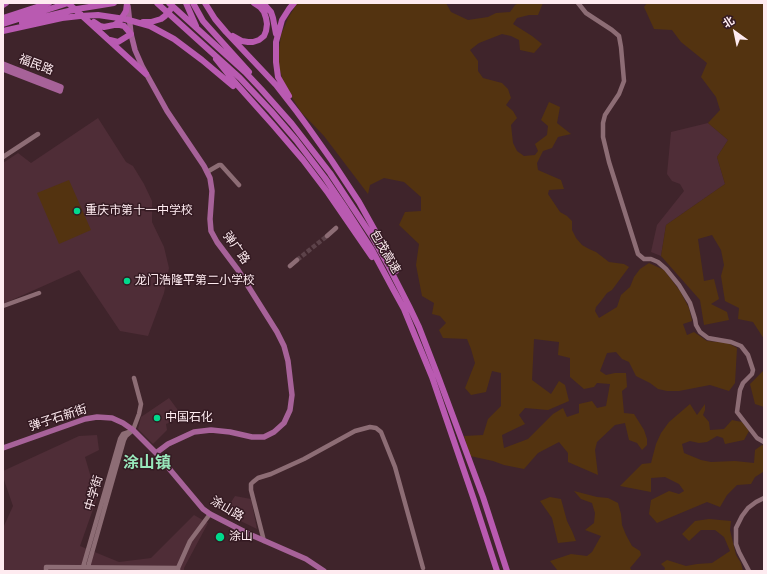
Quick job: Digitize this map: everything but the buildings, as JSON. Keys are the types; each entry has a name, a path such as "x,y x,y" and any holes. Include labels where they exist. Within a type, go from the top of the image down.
{"highway":[{"path":"3,24 49,3"},
{"path":"3,18 68,3 146,74"},
{"path":"73,3 97,24 104,27 114,25 124,26 130,34 118,42 110,40"},
{"path":"3,30 62,15 77,9 114,3"},
{"path":"114,25 119,22 126,11 127,3"},
{"name":"包茂高速","path":"157,3 245,83 271,111 322,173 371,248 413,331 432,378 497,571"},
{"name":"包茂高速","path":"169,3 228,56 261,89 299,132 345,195 381,251 419,327 444,390 483,497 507,571"},
{"path":"62,15 98,15 134,21 151,22 161,19 169,12 173,3"},
{"path":"186,3 195,24 218,63 287,141 328,193 393,289"},
{"path":"193,3 203,20 241,63 261,89"},
{"path":"205,3 215,19 226,32 276,85 336,166 374,229 392,263 409,306"},
{"path":"226,32 242,41 253,42 264,36 267,24 266,18 264,12 254,3"},
{"path":"263,3 273,18 276,33 276,62 278,77 297,112"},
{"path":"276,42 282,20 294,3"},
{"path":"134,21 158,30 182,44 218,72 260,110"}],"main road":[{"name":"弹广路","path":"127,3 130,34 138,58 167,111 210,178 212,191 210,220 211,231 216,242 238,270 277,332 284,346 288,361 292,395 290,410 284,423 274,432 264,437 252,437 230,432 211,430 194,432 168,444 156,453"},
{"name":"福民路","path":"3,64 61,89 3,69"},
{"name":"弹子石新街","path":"3,448 85,419 97,417 112,418 123,422 156,453"},
{"name":"涂山路","path":"156,453 203,509 210,514 249,534 306,559 324,571"}],"street":[{"path":"578,3 586,13 619,36 624,81 619,94 605,114 603,137 609,162 638,254 644,259 651,259 658,262 666,269 690,303 696,325 700,332 708,338 731,342 741,346 748,355 753,370 752,374 740,390 737,412 757,438 764,442"},
{"path":"3,157 38,134"},
{"path":"207,172 221,165 239,185"},
{"path":"327,236 336,228"},
{"path":"290,266 297,260"},
{"path":"3,306 40,293"},
{"name":"中学街","path":"86,567 120,439 123,434 133,430 139,414 141,404 134,378"},
{"path":"264,540 251,490 251,484 258,478 271,474 304,459 355,431 370,427 376,428 382,432 395,467 424,568"},
{"path":"750,571 736,544 736,528 748,508 764,498"},
{"path":"46,571 46,567 178,569 190,541 210,514"}],"shaded area":[{"path":"446,3 451,12 468,20 488,17 496,13 510,12 515,5 519,3 543,3 538,15 529,15 517,18 513,24 542,44 534,53 520,50 519,40 502,34 479,43 470,50 478,61 478,71 483,78 502,83 508,89 511,98 506,105 513,111 517,118 511,125 513,143 517,151 524,156 535,155 538,151 535,144 547,135 548,126 541,120 549,102 560,107 557,123 571,134 558,137 552,148 543,151 537,163 538,170 561,180 564,189 549,190 548,194 560,212 572,221 572,230 582,245 596,252 609,262 624,264 629,267 612,290 607,293 596,307 595,311 599,318 617,307 621,295 630,287 634,277 640,269 649,263 664,270 680,291 689,308 692,321 683,324 687,335 694,332 707,341 728,343 737,348 735,383 729,391 710,385 679,391 658,389 636,376 629,362 622,359 616,352 607,353 600,371 606,375 626,373 627,387 622,391 624,413 634,414 644,430 647,445 642,450 637,443 629,440 625,423 615,425 597,442 595,450 598,475 568,462 568,453 559,442 538,453 524,469 470,456 464,436 483,435 488,419 501,406 501,373 492,371 486,392 471,395 465,388 475,363 467,339 443,338 439,330 446,323 440,316 432,314 434,303 422,296 416,265 419,244 399,225 405,212 421,211 421,197 404,182 384,178 370,185 368,194 324,136 301,112 291,96 283,81 279,67 279,50 281,35 288,18 297,4","holes":["534,339 559,342 558,355 570,358 570,377 584,389 594,387 597,383 610,384 606,406 597,408 592,401 579,404 579,413 567,417 563,408 553,414 528,439 504,448 502,435 525,424 519,415 525,408 548,410 569,401 565,385 559,381 551,394 532,380"]},
{"path":"647,3 764,3 764,339 753,322 738,319 739,308 725,301 721,276 724,265 721,250 712,235 698,239 704,281 714,279 719,299 711,304 727,312 729,320 704,325 700,300 661,256 666,225 725,184 717,157 728,140 708,123 720,110 716,97 701,77 707,63 681,42 672,30 654,29 644,7"},
{"name":"重庆市第十一中学校","path":"98,118 126,162 133,166 144,184 152,201 152,222 164,247 169,268 164,293 148,336 120,331 79,270 3,304 3,163 18,153 31,163"},
{"path":"708,123 728,140 717,157 725,184 666,225 661,256 651,252 657,225 684,191 680,184 672,181 667,174 671,132"},
{"path":"69,180 91,230 59,244 37,193"},
{"path":"764,370 764,407 755,404 750,384"},
{"path":"169,398 183,417 166,424 167,430 153,444 138,429 141,417"},
{"path":"690,404 697,415 705,404 703,415 709,422 710,430 724,429 732,420 742,422 749,431 744,440 725,444 723,438 717,436 707,442 699,443 690,441 682,444 684,453 701,460 711,462 735,461 754,463 755,450 762,445 764,446 763,472 755,477 751,484 737,485 727,495 720,507 707,502 657,523 649,514 651,500 669,491 679,494 684,491 679,484 665,477 651,478 651,492 620,486 642,464 651,463 656,444 661,433 669,422"},
{"path":"97,435 99,450 85,457 97,498 80,546 119,562 151,558 194,515 208,523 184,568 184,571 3,571 3,528 13,506 3,477 3,471 79,436"},
{"path":"574,491 597,497 608,498 618,503 622,525 626,535 632,546 640,551 641,555 630,568 632,571 558,571 550,561 571,554 587,556 592,552 601,536 585,530 594,523 595,513 592,503 581,499"},
{"path":"235,496 251,499 257,529 224,513"},
{"path":"550,497 561,499 567,521 576,541 558,543 552,518 540,501"},
{"path":"709,519 731,521 730,530 736,555 741,563 743,571 664,571 665,568 661,564 667,560 686,566 712,563 730,551 724,537 715,530 701,530 689,541 682,534 695,521"}],"tunnel":[{"path":"297,260 327,236"}],"place":[{"name":"重庆市第十一中学校","path":"77,211"},
{"name":"龙门浩隆平第二小学校","path":"127,281"},
{"name":"中国石化","path":"157,418"},
{"name":"涂山","path":"220,537"}],"district":[{"name":"涂山镇","path":"147,463"}]}
